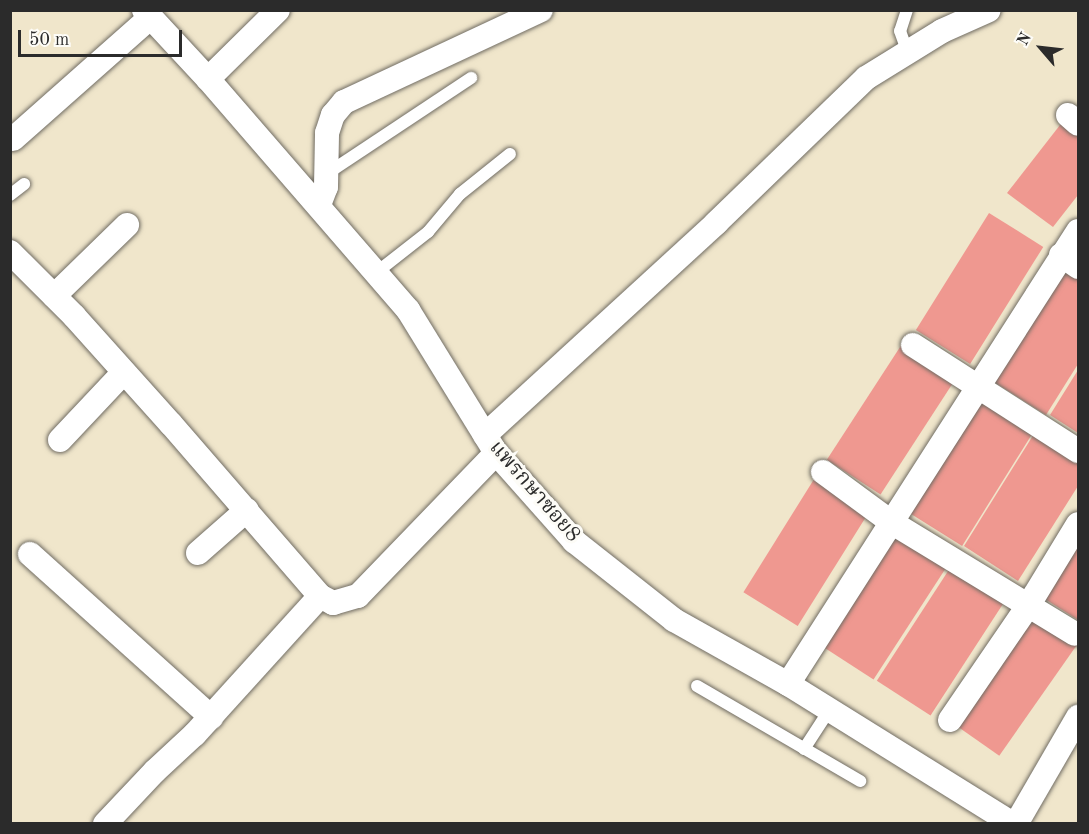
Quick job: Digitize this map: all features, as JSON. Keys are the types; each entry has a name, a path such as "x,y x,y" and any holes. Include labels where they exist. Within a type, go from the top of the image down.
{"street":[{"path":"208,79 278,10"},
{"path":"319,205 326,187 328,173 327,134 333,115 344,102 541,10"},
{"path":"10,252 124,372 320,596 333,603 358,596 490,444 857,86 904,43 942,31 988,10"},
{"path":"13,139 148,14"},
{"name":"แพรกษาซอย8","path":"148,14 319,205 408,310 490,444 574,541 674,620 830,709 1014,824"},
{"path":"54,296 128,225"},
{"path":"788,684 978,385 1070,261 1078,231"},
{"path":"913,345 1078,451"},
{"path":"60,440 124,372"},
{"path":"823,472 891,522 1075,634"},
{"path":"198,553 247,510"},
{"path":"950,720 1028,606 1078,524"},
{"path":"30,554 211,717"},
{"path":"105,824 211,717 320,596"},
{"path":"1014,824 1078,717"}],"lane":[{"path":"904,43 908,10"},
{"path":"328,173 471,78"},
{"path":"377,272 428,232 460,194 510,154"},
{"path":"10,195 24,184"},
{"path":"697,686 860,781"},
{"path":"804,749 830,709"}],"building":[{"path":"1067,116 1078,124 1078,195 1053,227 1007,193"},
{"path":"989,213 1043,247 970,364 916,330"},
{"path":"1064,263 1078,272 1078,364 1046,415 991,380"},
{"path":"902,344 956,379 881,495 827,460"},
{"path":"1078,370 1078,433 1050,415"},
{"path":"981,395 1035,429 962,546 908,512"},
{"path":"1037,429 1078,456 1078,486 1018,581 964,546"},
{"path":"816,476 870,510 798,626 743,592"},
{"path":"895,529 949,564 874,680 820,645"},
{"path":"1078,529 1078,620 1037,594"},
{"path":"952,565 1006,600 931,716 877,681"},
{"path":"1026,606 1078,643 999,756 947,719"}]}
